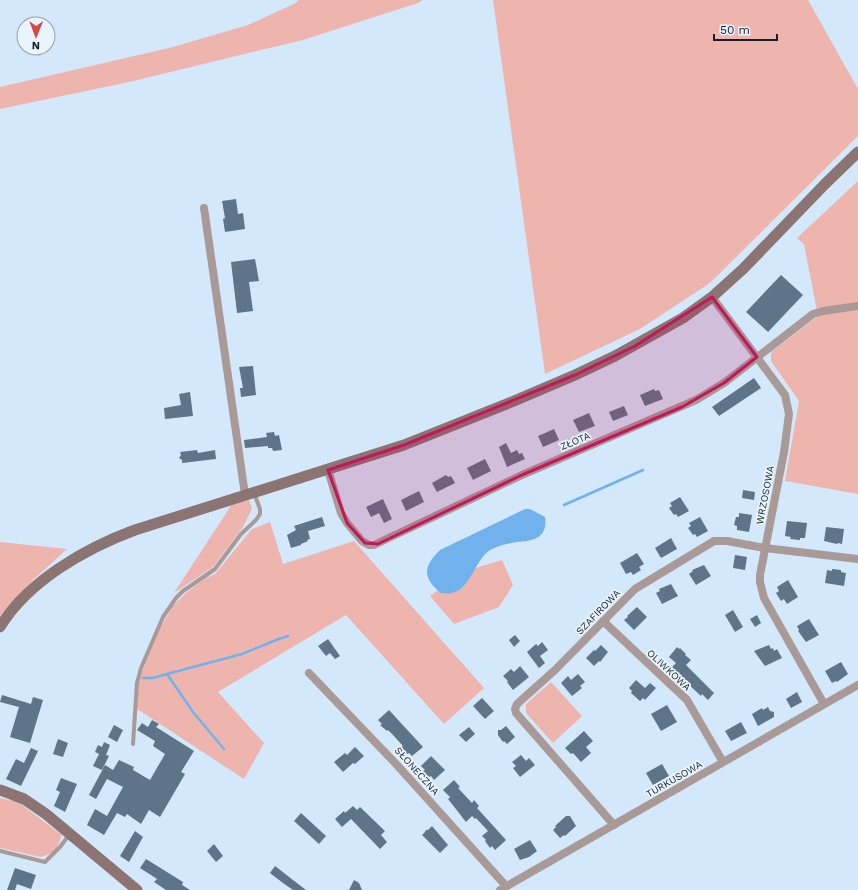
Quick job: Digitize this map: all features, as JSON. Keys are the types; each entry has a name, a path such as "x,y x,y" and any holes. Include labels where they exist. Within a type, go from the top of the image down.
{"street":[{"path":"0,627 10,612 34,588 90,548 135,530 328,470 411,442 576,375 641,342 682,318 712,297 743,269 858,152"},
{"path":"204,208 250,494"},
{"name":"WRZOSOWA","path":"712,297 785,395 789,414 784,452 760,575 760,582 762,594 824,704"},
{"name":"ZŁOTA","path":"328,470 341,513 347,523 362,541 369,545 374,545 522,474 696,400 724,383 818,312 858,306"},
{"name":"SZAFIROWA","path":"614,825 516,713 515,709 517,704 555,670 635,589 714,541 727,541 765,548 858,559"},
{"name":"OLIWKOWA","path":"603,621 687,700 723,762"},
{"name":"SŁONECZNA","path":"309,673 398,764 503,888"},
{"name":"TURKUSOWA","path":"503,888 858,684"},
{"path":"0,790 32,804 46,814 137,890"}],"lane":[{"path":"133,744 137,683 141,668 163,617 183,591 215,569 241,534 256,520 260,514 260,509 250,494"},
{"path":"0,851 45,862 60,847 70,833"}],"highlighted area":[{"path":"712,297 757,357 724,383 682,407 522,475 378,544 365,543 347,523 328,470 404,445 575,375 635,346"}],"shaded area":[{"path":"299,0 423,0 418,3 303,40 129,82 0,109 0,87 173,47 248,25 296,3"},
{"path":"493,0 808,0 858,89 858,136 710,283 640,329 545,374"},
{"path":"858,181 858,494 785,481 799,401 771,361 771,352 818,316 804,244 797,238"},
{"path":"249,500 252,509 243,527 213,567 174,593 232,504"},
{"path":"270,522 283,564 354,541 484,688 444,724 346,615 218,692 264,743 244,779 137,709 139,678 160,628 173,606 187,592 206,578 215,574 252,529"},
{"path":"0,542 67,549 34,579 0,616"},
{"path":"502,560 513,585 499,607 454,624 430,596 462,572"},
{"path":"551,682 582,716 553,743 526,713 526,704"},
{"path":"0,798 18,802 62,835 55,852 41,857 0,848"}],"water":[{"path":"525,509 530,509 545,517 544,530 542,534 529,541 514,542 490,550 479,563 465,585 459,590 451,593 441,593 430,582 427,572 428,567 434,556 440,550"}],"building":[{"path":"236,199 238,214 243,213 245,229 225,232 223,219 225,218 222,201"},
{"path":"255,259 259,281 249,282 253,311 237,313 231,262"},
{"path":"781,275 803,295 768,332 746,312"},
{"path":"253,366 256,395 241,397 240,388 243,388 239,367"},
{"path":"754,378 761,388 719,416 712,407"},
{"path":"654,389 655,391 659,390 663,399 645,406 640,395"},
{"path":"190,392 193,416 165,419 164,408 181,405 179,394"},
{"path":"624,406 628,415 613,421 609,412"},
{"path":"589,413 595,426 579,432 573,420"},
{"path":"554,429 559,440 543,447 538,436"},
{"path":"274,432 275,436 279,435 282,450 273,451 272,448 268,448 268,446 245,448 244,440 267,437 266,433"},
{"path":"506,443 511,453 517,450 519,454 522,453 525,459 507,467 499,447"},
{"path":"197,450 198,453 215,450 216,459 182,463 182,460 179,458 181,455 180,452"},
{"path":"485,459 491,471 473,480 467,468"},
{"path":"446,475 448,477 451,476 455,483 437,492 432,483"},
{"path":"743,490 755,492 754,500 742,498"},
{"path":"419,491 424,502 406,511 401,500"},
{"path":"680,497 689,511 678,517 676,514 674,515 669,508 672,506 670,503"},
{"path":"383,499 392,519 384,523 379,513 371,517 366,507"},
{"path":"739,513 752,515 749,532 737,530 737,526 734,525 736,517 739,517"},
{"path":"322,517 325,526 308,531 310,539 307,540 308,541 291,548 287,535 296,530 294,526"},
{"path":"700,517 708,531 697,537 695,534 693,535 688,528 691,526 689,523"},
{"path":"787,521 807,523 805,538 800,538 800,540 790,539 791,537 785,536"},
{"path":"826,527 844,529 842,544 824,541"},
{"path":"671,538 677,549 661,558 655,548"},
{"path":"637,553 644,564 639,567 641,570 633,575 631,572 626,574 620,563"},
{"path":"735,555 747,557 745,570 733,568"},
{"path":"704,565 711,576 696,585 689,574 693,571 692,570"},
{"path":"832,569 841,570 841,572 846,573 844,586 825,583 827,570 832,571"},
{"path":"788,580 798,597 787,604 784,599 781,601 776,593 779,591 777,587"},
{"path":"671,584 678,596 662,604 656,593 660,591 659,589"},
{"path":"637,607 647,617 634,630 624,620"},
{"path":"733,610 743,627 735,632 725,615"},
{"path":"757,615 761,623 755,627 750,619"},
{"path":"809,619 819,635 806,642 798,631 797,626"},
{"path":"515,635 520,641 514,647 509,640"},
{"path":"328,639 340,656 335,659 330,653 326,656 318,646"},
{"path":"542,642 548,650 540,656 545,663 539,668 527,652 536,644 538,646"},
{"path":"601,645 608,652 600,662 599,661 594,666 586,658"},
{"path":"769,645 774,651 777,649 782,658 765,666 754,651"},
{"path":"677,647 679,649 680,648 691,660 686,665 714,693 708,700 702,694 701,696 671,668 676,663 669,657"},
{"path":"841,662 848,674 837,682 832,683 825,671"},
{"path":"520,666 529,677 513,690 503,676 511,669 514,672"},
{"path":"578,674 585,682 580,686 582,688 572,696 561,683 568,676 571,680"},
{"path":"636,680 645,688 650,683 656,688 645,700 643,698 640,701 631,693 632,691 629,688"},
{"path":"797,692 802,702 791,708 786,699"},
{"path":"2,695 31,704 33,697 43,700 30,743 10,737 19,707 0,702"},
{"path":"482,698 494,711 485,719 473,706"},
{"path":"667,705 677,722 661,731 651,714"},
{"path":"768,707 770,711 774,712 774,717 758,726 752,714 762,708 763,710"},
{"path":"389,710 423,747 412,756 409,753 407,754 401,747 403,746 392,734 380,725 382,724 378,720"},
{"path":"152,720 159,724 156,727 194,751 181,772 185,774 160,817 149,810 141,824 127,814 125,817 117,813 104,835 87,825 95,809 107,816 123,787 107,779 96,799 89,795 105,765 113,770 119,760 134,767 133,770 150,780 165,754 153,746 155,741 137,730 142,723 148,727"},
{"path":"741,722 747,733 731,741 725,731"},
{"path":"114,725 123,730 117,742 108,737"},
{"path":"506,726 515,737 507,744 504,741 503,742 498,735 498,730 501,730"},
{"path":"469,727 475,734 466,742 459,735"},
{"path":"584,731 593,741 586,747 591,753 581,762 573,753 571,754 565,748"},
{"path":"58,739 68,743 63,757 53,754"},
{"path":"104,742 110,745 106,755 109,756 102,770 93,766 99,754 95,752 98,745 102,747"},
{"path":"355,747 364,756 343,772 334,762 345,753 347,755"},
{"path":"31,748 38,751 21,786 6,779 16,759 24,763"},
{"path":"521,755 526,761 529,758 535,765 520,777 513,768 516,766 512,762"},
{"path":"431,756 445,770 434,780 423,771 425,770 421,766"},
{"path":"662,764 669,776 653,785 646,773"},
{"path":"61,778 77,784 65,812 54,806 60,792 56,790"},
{"path":"454,780 460,787 458,788 472,803 474,800 479,806 477,808 506,840 495,850 492,846 490,848 482,836 488,831 476,818 475,819 472,816 466,822 448,799 450,797 443,790"},
{"path":"353,806 357,810 360,807 385,831 381,835 387,842 380,849 351,819 342,827 335,819 344,811 345,813"},
{"path":"301,813 326,836 319,844 294,821"},
{"path":"566,816 570,816 576,826 565,836 564,835 560,838 553,830 556,827 555,826"},
{"path":"432,826 448,845 440,853 422,835"},
{"path":"135,831 143,837 129,862 120,856"},
{"path":"530,840 537,851 529,857 520,860 514,849"},
{"path":"214,844 223,856 216,862 207,851"},
{"path":"146,859 183,882 182,885 190,890 166,890 154,882 157,879 140,868"},
{"path":"275,866 306,890 293,890 270,873"},
{"path":"15,868 36,875 31,889 17,884 15,890 7,890"},
{"path":"354,880 359,883 362,890 349,890"}],"waterway":[{"path":"564,505 643,470"},
{"path":"143,678 153,678 242,654 288,636"},
{"path":"167,674 193,712 224,749"}]}
